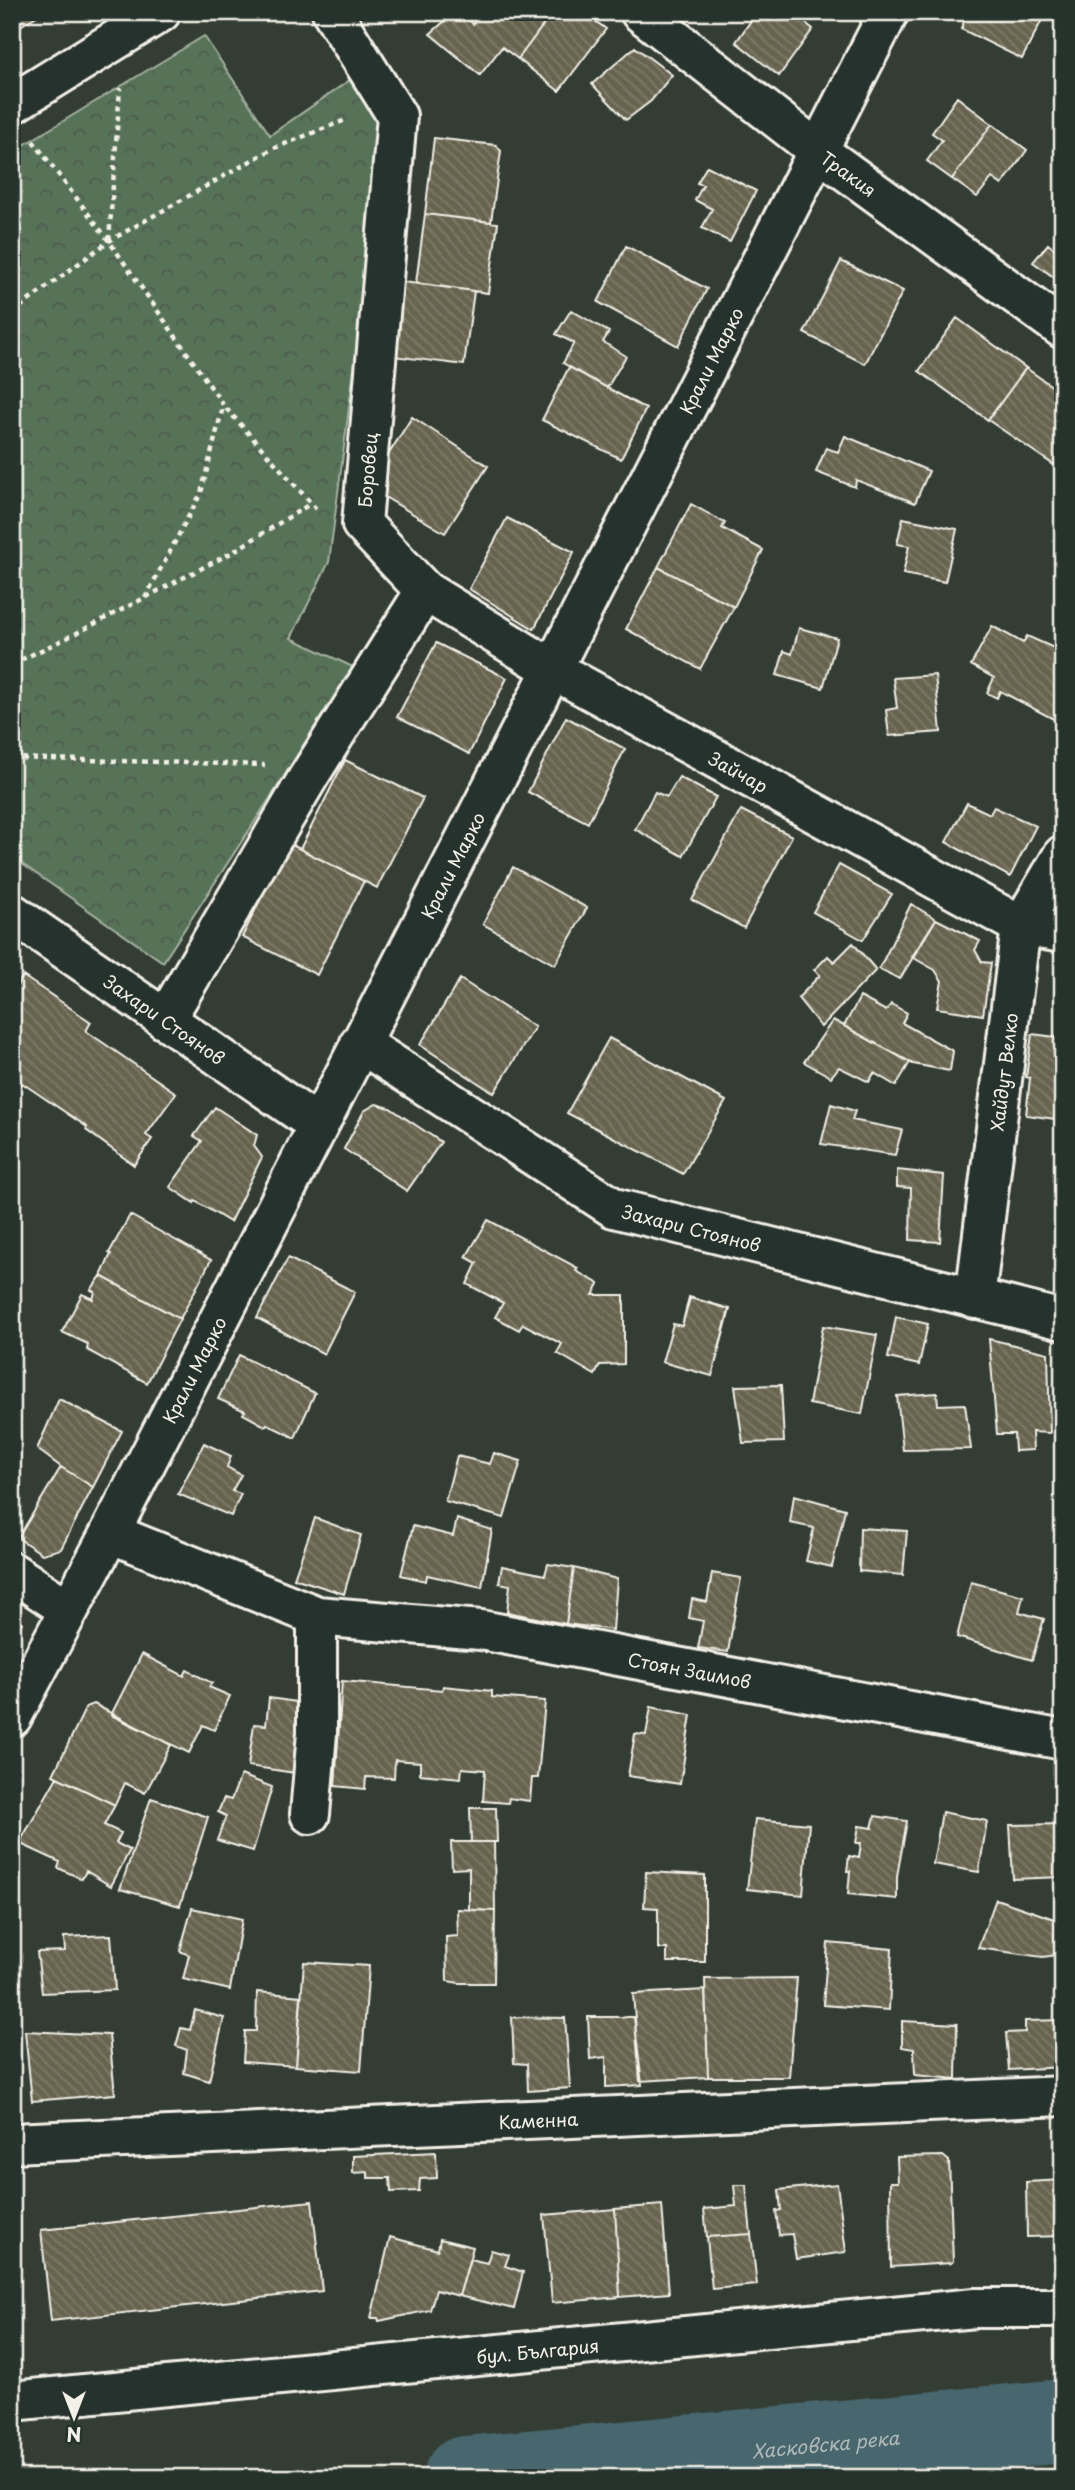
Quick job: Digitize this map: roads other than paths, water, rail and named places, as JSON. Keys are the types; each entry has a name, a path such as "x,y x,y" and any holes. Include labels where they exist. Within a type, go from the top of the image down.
{"street":[{"path":"19,118 160,12"},
{"name":"Боровец","path":"332,12 397,116 362,524 425,591"},
{"name":"Тракия","path":"640,12 817,150 1063,329"},
{"name":"Крали Марко","path":"12,1717 110,1533 889,12"},
{"path":"164,1020 309,776 425,591"},
{"name":"Зайчар","path":"425,591 552,669 1021,926 1063,933"},
{"name":"Хайдут Велко","path":"975,1299 1021,926 1063,855"},
{"name":"Захари Стоянов","path":"12,913 318,1125"},
{"name":"Захари Стоянов","path":"360,1043 614,1209 1063,1320"},
{"name":"Стоян Заимов","path":"110,1533 317,1616 481,1630 1063,1740"},
{"path":"12,1572 68,1609"},
{"path":"310,1814 317,1733 317,1616"},
{"name":"Каменна","path":"12,2143 1063,2096"},
{"name":"бул. България","path":"12,2401 975,2308 1063,2308"}],"waterway":[{"name":"Хасковска река","path":"465,2478 1063,2421"}]}
